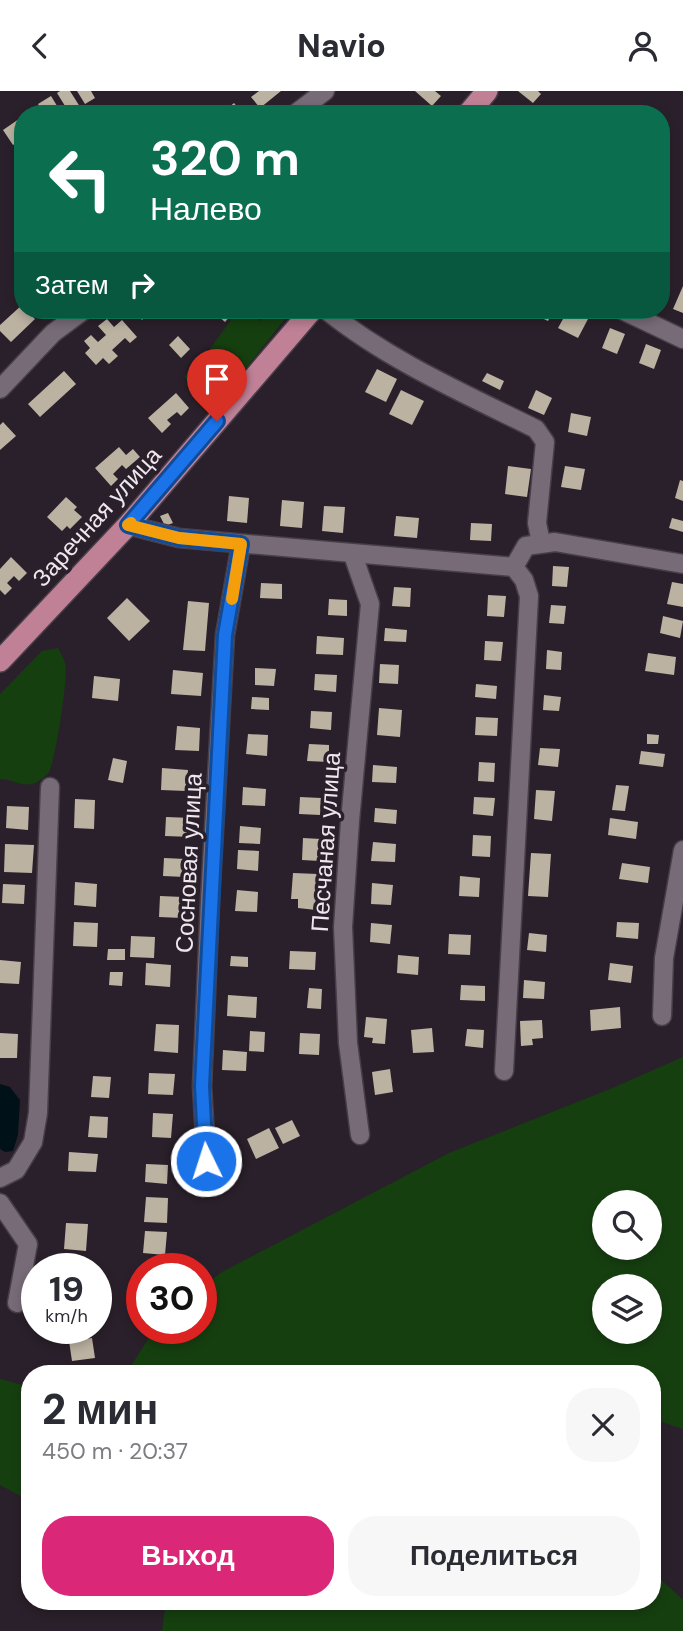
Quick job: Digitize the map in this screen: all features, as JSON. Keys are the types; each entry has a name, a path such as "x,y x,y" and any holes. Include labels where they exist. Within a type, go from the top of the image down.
{"main road":[{"path":"475,105 486,91"},
{"name":"Заречная улица","path":"0,661 128,525 304,319"}],"street":[{"path":"307,105 325,91"},
{"path":"0,389 53,333 72,319"},
{"path":"337,319 445,384 536,429 545,442 537,523 541,543"},
{"path":"641,319 683,339"},
{"path":"128,525 179,538 514,568 524,580 529,596 504,1071"},
{"path":"514,568 526,546 555,542 683,564"},
{"name":"Сосновая улица","path":"208,1187 202,1086 210,914 225,635 241,544"},
{"name":"Песчаная улица","path":"353,555 370,604 343,927 348,1043 360,1135"},
{"path":"0,1178 16,1170 33,1142 38,1113 50,787"},
{"path":"662,1016 664,958 683,850"},
{"path":"0,1203 28,1244 17,1303"}],"green space":[{"path":"232,319 285,319 216,406 184,377 205,356"},
{"path":"58,648 66,671 58,736 49,772 32,784 0,779 0,694 42,651"},
{"path":"683,1057 683,1429 661,1422 661,1365 132,1365 145,1344 217,1344 217,1276 449,1153"},
{"path":"0,1379 21,1385 21,1496 0,1485"},
{"path":"661,1579 683,1600 683,1631 162,1631 165,1610 661,1610"}],"shaded area":[{"path":"0,1084 10,1087 20,1100 18,1135 13,1151 5,1152 0,1149"}],"building":[{"path":"70,91 79,105 64,105 57,93"},
{"path":"77,91 91,91 95,98 85,104"},
{"path":"259,91 281,91 264,105 258,105 251,97"},
{"path":"415,91 435,91 441,96 431,105"},
{"path":"518,91 538,91 541,94 533,103"},
{"path":"51,96 56,105 39,105"},
{"path":"14,122 14,144 13,145 3,130"},
{"path":"683,286 683,313 673,309"},
{"path":"14,312 14,319 35,319 11,342 0,331 0,325"},
{"path":"107,319 114,327 122,320 137,337 130,343 125,338 112,350 118,356 109,364 103,358 96,365 85,353 90,348 84,341 91,335 98,342 106,335 98,326"},
{"path":"563,319 588,319 578,338 558,328"},
{"path":"610,328 625,334 617,354 602,348"},
{"path":"178,336 190,349 181,358 169,345"},
{"path":"646,344 661,350 654,369 639,363"},
{"path":"377,369 397,379 386,402 365,392"},
{"path":"64,371 76,384 40,417 28,404"},
{"path":"487,373 504,381 500,390 482,381"},
{"path":"401,390 424,401 412,425 389,414"},
{"path":"536,390 552,398 544,415 528,408"},
{"path":"176,393 189,408 181,416 177,412 167,420 171,424 162,433 148,418"},
{"path":"571,413 591,417 587,436 568,432"},
{"path":"3,422 16,436 0,450 0,425"},
{"path":"119,447 126,455 133,449 140,457 126,469 122,465 113,474 118,479 111,486 95,468"},
{"path":"508,466 531,469 527,497 505,494"},
{"path":"565,466 585,469 581,490 561,487"},
{"path":"680,480 683,481 683,501 675,498"},
{"path":"229,496 249,498 247,523 227,521"},
{"path":"66,497 77,507 74,510 82,517 70,529 67,526 62,531 47,517"},
{"path":"282,500 304,502 302,528 280,526"},
{"path":"324,506 345,507 343,533 322,531"},
{"path":"168,513 173,523 165,526 160,516"},
{"path":"396,516 419,518 417,538 394,536"},
{"path":"672,518 683,521 683,532 669,528"},
{"path":"471,523 492,524 491,541 470,540"},
{"path":"11,557 27,573 19,581 14,576 7,583 12,588 5,595 0,590 0,569"},
{"path":"553,566 569,567 567,587 552,586"},
{"path":"672,582 683,584 683,607 667,604"},
{"path":"261,583 282,584 282,599 260,598"},
{"path":"394,587 411,588 410,607 392,606"},
{"path":"488,595 506,596 504,617 487,616"},
{"path":"127,598 150,621 129,641 107,618"},
{"path":"329,599 347,600 347,616 328,615"},
{"path":"188,601 209,603 205,651 183,650"},
{"path":"551,605 566,606 564,624 549,623"},
{"path":"663,616 683,621 680,638 660,633"},
{"path":"385,628 407,630 406,642 384,641"},
{"path":"317,636 344,638 343,655 316,654"},
{"path":"485,641 503,642 501,661 484,660"},
{"path":"547,650 562,652 561,670 546,669"},
{"path":"648,653 676,657 674,675 645,671"},
{"path":"380,664 399,665 398,684 379,683"},
{"path":"255,668 276,669 274,686 255,685"},
{"path":"173,670 203,673 201,696 171,694"},
{"path":"315,674 337,675 336,692 314,690"},
{"path":"94,676 120,679 118,701 92,698"},
{"path":"476,684 497,686 496,699 475,697"},
{"path":"544,695 561,697 559,711 543,710"},
{"path":"252,697 269,698 269,710 251,709"},
{"path":"379,708 402,710 400,737 377,735"},
{"path":"311,711 332,712 331,730 310,728"},
{"path":"476,717 498,718 497,736 475,735"},
{"path":"177,726 200,728 199,751 175,750"},
{"path":"248,734 268,735 267,756 246,754"},
{"path":"647,734 659,735 658,744 647,744"},
{"path":"309,744 329,745 329,762 307,761"},
{"path":"540,748 560,749 558,767 538,765"},
{"path":"641,751 665,754 663,767 639,764"},
{"path":"113,758 127,761 123,783 108,780"},
{"path":"479,762 495,763 494,782 478,781"},
{"path":"373,765 397,767 396,783 372,782"},
{"path":"162,768 188,770 186,791 161,790"},
{"path":"616,785 629,786 625,811 612,810"},
{"path":"243,787 266,789 265,806 242,805"},
{"path":"536,790 555,791 552,821 534,819"},
{"path":"300,797 321,798 320,815 299,814"},
{"path":"474,797 495,798 493,816 473,814"},
{"path":"75,799 95,800 94,829 74,828"},
{"path":"7,806 29,807 28,830 6,828"},
{"path":"375,808 397,810 396,824 374,822"},
{"path":"166,817 193,818 192,837 165,836"},
{"path":"610,818 638,822 636,839 608,835"},
{"path":"240,826 261,828 260,844 239,843"},
{"path":"473,835 491,836 490,857 472,856"},
{"path":"303,838 321,839 320,861 302,860"},
{"path":"373,842 396,844 395,862 371,861"},
{"path":"5,844 34,845 32,873 4,872"},
{"path":"238,850 259,851 258,871 237,869"},
{"path":"531,853 551,854 548,897 528,896"},
{"path":"164,858 186,859 185,877 163,876"},
{"path":"622,863 650,867 648,883 619,879"},
{"path":"293,873 318,874 316,910 298,908 298,899 291,899"},
{"path":"460,876 480,878 479,897 459,896"},
{"path":"75,882 97,884 96,907 74,905"},
{"path":"372,883 393,885 391,905 371,904"},
{"path":"3,884 25,885 24,904 2,903"},
{"path":"237,890 258,892 257,912 235,911"},
{"path":"160,896 183,897 182,918 159,917"},
{"path":"74,922 98,923 97,947 73,946"},
{"path":"617,922 639,923 638,939 616,937"},
{"path":"371,923 392,925 390,944 370,942"},
{"path":"529,933 547,935 546,952 527,950"},
{"path":"449,934 471,935 470,955 448,954"},
{"path":"131,936 155,937 154,958 130,957"},
{"path":"108,949 125,949 125,960 107,960"},
{"path":"290,951 316,952 315,970 289,969"},
{"path":"398,955 419,957 418,975 397,973"},
{"path":"231,956 248,957 248,967 230,966"},
{"path":"0,960 21,962 19,984 0,983"},
{"path":"146,963 171,965 170,987 145,985"},
{"path":"610,963 633,966 631,983 608,980"},
{"path":"110,972 123,972 122,986 109,985"},
{"path":"524,980 545,982 544,999 523,998"},
{"path":"461,985 485,986 485,1001 460,1000"},
{"path":"309,988 322,989 321,1009 307,1008"},
{"path":"228,995 257,997 256,1018 227,1016"},
{"path":"620,1007 621,1028 591,1031 590,1010"},
{"path":"366,1017 387,1019 385,1044 372,1043 373,1038 364,1037"},
{"path":"542,1020 543,1038 532,1039 533,1045 521,1046 520,1021"},
{"path":"156,1024 179,1025 178,1053 154,1051"},
{"path":"432,1028 434,1052 413,1053 411,1030"},
{"path":"467,1029 484,1030 483,1048 465,1046"},
{"path":"250,1031 265,1032 264,1052 249,1051"},
{"path":"0,1033 18,1034 17,1058 0,1058"},
{"path":"300,1033 320,1034 319,1055 299,1054"},
{"path":"223,1050 247,1052 246,1071 222,1070"},
{"path":"390,1069 393,1092 375,1095 372,1072"},
{"path":"149,1073 175,1074 173,1095 148,1094"},
{"path":"93,1076 111,1077 109,1098 91,1097"},
{"path":"153,1113 173,1114 171,1138 152,1137"},
{"path":"90,1116 108,1117 107,1138 88,1137"},
{"path":"292,1120 300,1136 283,1144 275,1128"},
{"path":"269,1128 279,1148 256,1159 247,1139"},
{"path":"69,1152 98,1154 96,1172 68,1171"},
{"path":"146,1164 168,1165 167,1184 145,1182"},
{"path":"146,1197 168,1198 167,1223 144,1222"},
{"path":"66,1223 88,1224 86,1251 64,1249"},
{"path":"145,1231 167,1232 165,1253 143,1253"},
{"path":"69,1344 93,1344 95,1358 72,1361"}],"slow traffic":[{"path":"131,523 128,525 179,538 241,544 232,599"}],"route":[{"path":"206,1161 202,1086 225,635 241,544 179,538 128,525 217,421"}]}
